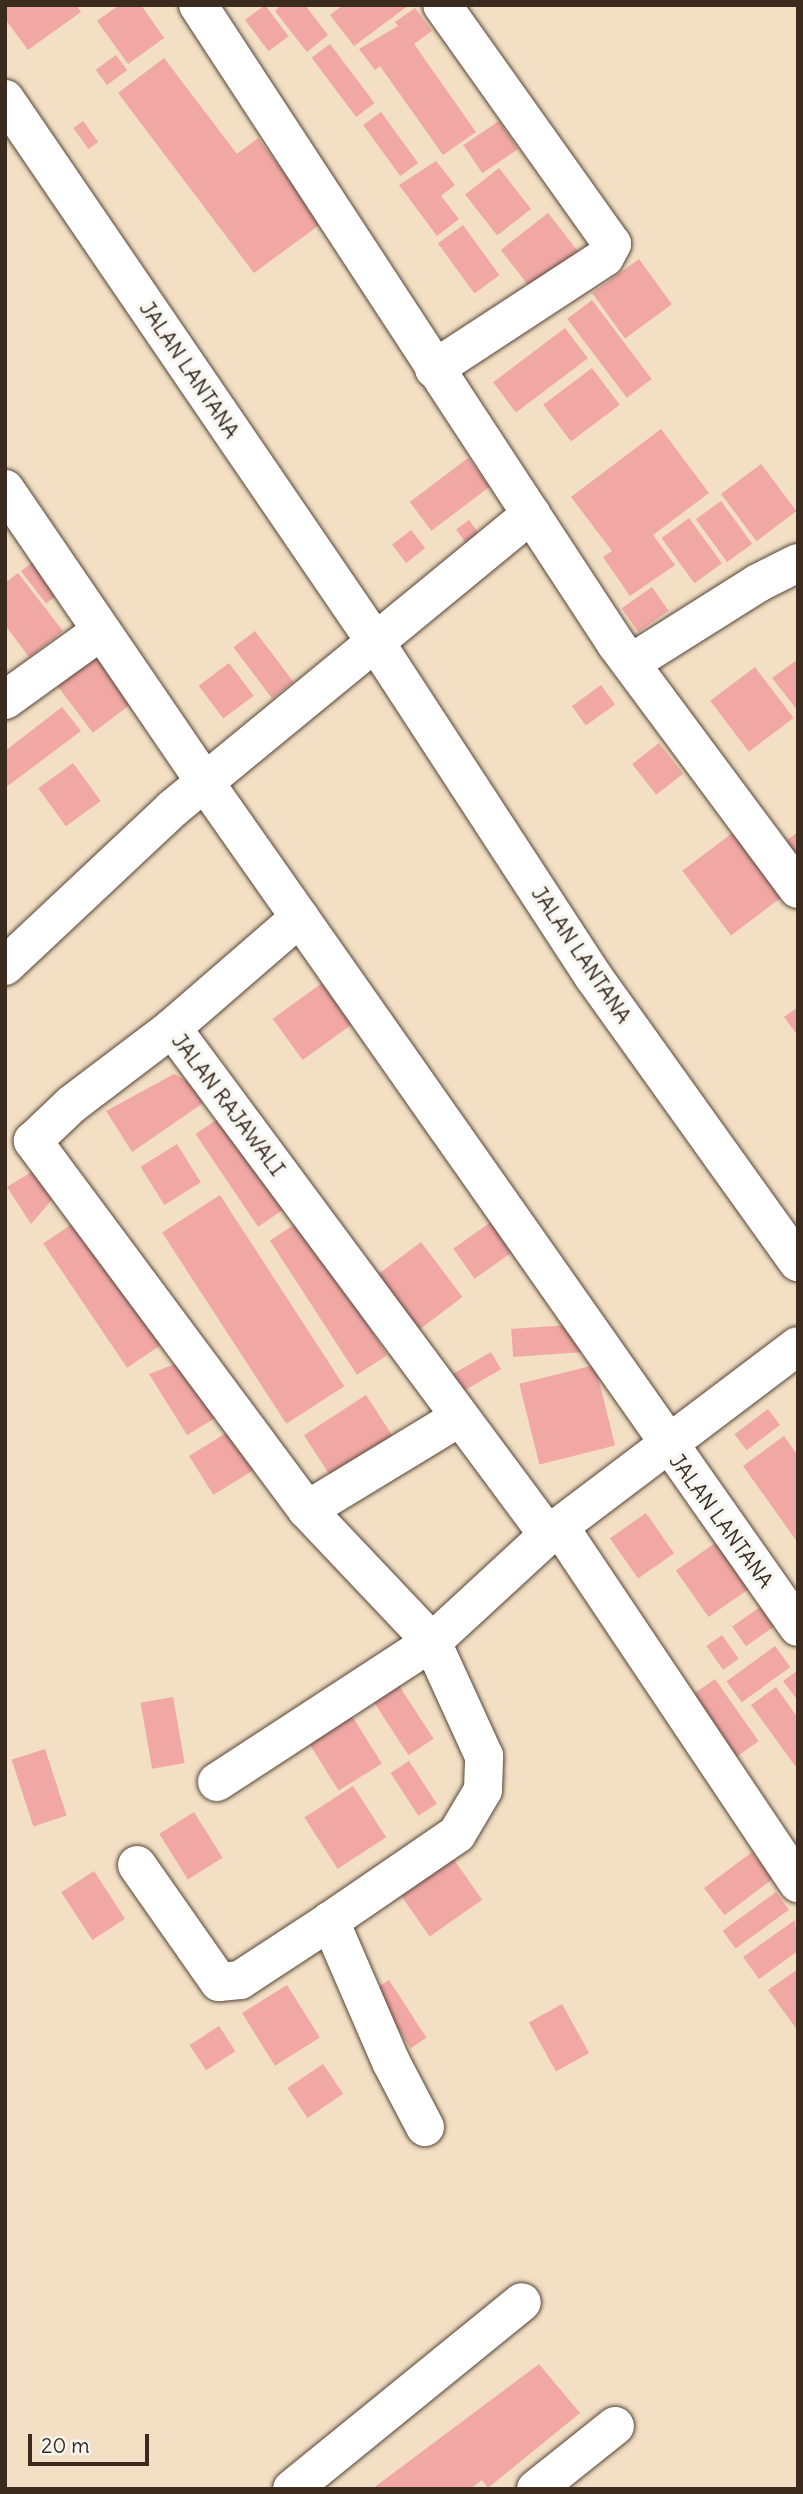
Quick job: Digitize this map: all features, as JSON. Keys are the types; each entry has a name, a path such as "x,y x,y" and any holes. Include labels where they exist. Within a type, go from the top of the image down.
{"street":[{"path":"198,5 434,369 631,663 798,889"},
{"path":"434,369 605,257 612,244 442,5"},
{"name":"JALAN LANTANA","path":"5,99 374,640 593,976 798,1262"},
{"path":"5,489 206,784 668,1446 554,1531 432,1642 217,1782"},
{"path":"5,966 172,809 206,784 374,640 531,513"},
{"path":"631,663 758,583 798,563"},
{"path":"5,700 102,631"},
{"path":"172,1028 300,917"},
{"name":"JALAN RAJAWALI","path":"137,1866 219,1982 240,1980 445,1846 465,1823 483,1790 484,1756 432,1642 307,1510 33,1141 59,1115 172,1028 460,1417 554,1531 798,1882"},
{"name":"JALAN LANTANA","path":"798,1346 668,1446 798,1628"},
{"path":"307,1510 460,1417"},
{"path":"330,1921 391,2062 425,2127"},
{"path":"292,2489 523,2302"},
{"path":"536,2489 615,2426"}],"building":[{"path":"5,5 76,5 81,12 28,50 5,19"},
{"path":"119,5 141,5 164,38 128,64 97,21"},
{"path":"265,5 288,36 269,51 245,20"},
{"path":"281,5 305,5 328,35 307,52 275,11"},
{"path":"343,5 409,5 354,46 330,15"},
{"path":"415,8 432,31 414,44 476,132 443,155 380,66 375,70 359,49 398,26 395,22"},
{"path":"330,44 375,103 356,117 312,58"},
{"path":"116,55 127,70 107,85 96,70"},
{"path":"164,58 237,154 258,138 322,223 254,273 118,93"},
{"path":"381,112 418,163 400,176 363,125"},
{"path":"83,121 98,142 89,149 73,128"},
{"path":"499,121 518,149 482,173 463,145"},
{"path":"436,161 455,185 441,196 459,219 437,236 399,185"},
{"path":"499,168 531,209 497,235 465,194"},
{"path":"548,213 578,252 531,289 501,250"},
{"path":"463,225 499,275 474,293 438,243"},
{"path":"639,259 672,304 625,338 592,293"},
{"path":"592,300 652,379 627,398 567,319"},
{"path":"565,328 588,358 516,413 493,382"},
{"path":"592,368 620,405 571,441 543,405"},
{"path":"661,429 709,493 653,535 675,565 630,596 603,557 612,551 571,497"},
{"path":"468,458 490,487 431,531 410,502"},
{"path":"761,464 797,511 757,541 721,494"},
{"path":"721,501 752,544 727,562 696,519"},
{"path":"689,518 722,563 694,583 661,538"},
{"path":"469,520 482,538 469,547 456,529"},
{"path":"411,530 425,548 406,563 392,545"},
{"path":"43,554 68,586 46,604 21,571"},
{"path":"18,573 63,631 29,657 5,625 5,583"},
{"path":"652,587 669,611 638,632 622,608"},
{"path":"255,631 294,682 272,698 233,647"},
{"path":"102,652 138,699 93,733 57,686"},
{"path":"798,659 798,711 772,678"},
{"path":"229,663 254,696 223,719 199,686"},
{"path":"755,667 794,718 749,752 710,701"},
{"path":"601,685 615,704 586,726 572,706"},
{"path":"62,707 81,731 5,788 5,751"},
{"path":"659,743 683,774 656,795 632,764"},
{"path":"73,763 101,801 66,826 38,788"},
{"path":"743,825 792,890 731,935 682,871"},
{"path":"798,832 798,861 783,843"},
{"path":"322,983 352,1024 303,1060 273,1019"},
{"path":"798,1007 798,1036 784,1017"},
{"path":"174,1074 193,1084 206,1101 132,1152 106,1111"},
{"path":"222,1116 285,1209 258,1227 195,1134"},
{"path":"177,1144 201,1182 164,1205 141,1167"},
{"path":"41,1166 56,1195 31,1224 7,1187"},
{"path":"220,1195 344,1386 286,1424 162,1233"},
{"path":"78,1220 162,1344 127,1368 43,1243"},
{"path":"300,1221 387,1355 357,1375 270,1241"},
{"path":"491,1222 512,1252 475,1279 453,1248"},
{"path":"421,1242 463,1297 410,1337 368,1282"},
{"path":"582,1324 584,1352 513,1357 511,1329"},
{"path":"491,1352 501,1369 450,1399 440,1382"},
{"path":"180,1362 217,1417 187,1435 149,1374"},
{"path":"595,1365 615,1446 539,1464 519,1384"},
{"path":"366,1395 397,1443 335,1483 304,1435"},
{"path":"768,1409 780,1425 746,1450 734,1434"},
{"path":"234,1428 258,1467 213,1495 189,1456"},
{"path":"784,1436 798,1456 798,1543 743,1466"},
{"path":"646,1513 674,1553 638,1578 610,1538"},
{"path":"725,1536 758,1583 709,1617 676,1570"},
{"path":"760,1607 774,1627 746,1646 732,1627"},
{"path":"722,1635 739,1659 723,1670 706,1646"},
{"path":"775,1646 790,1667 742,1702 726,1681"},
{"path":"798,1670 798,1701 783,1681"},
{"path":"715,1679 759,1741 724,1765 681,1703"},
{"path":"396,1681 434,1739 408,1755 371,1697"},
{"path":"776,1687 798,1718 798,1770 751,1705"},
{"path":"173,1697 185,1763 152,1769 141,1703"},
{"path":"349,1711 382,1764 339,1791 306,1738"},
{"path":"45,1749 67,1816 33,1826 12,1760"},
{"path":"409,1761 437,1804 418,1816 391,1773"},
{"path":"353,1786 386,1837 338,1869 304,1818"},
{"path":"194,1812 223,1858 188,1880 159,1834"},
{"path":"752,1852 772,1879 725,1915 704,1888"},
{"path":"450,1854 482,1900 430,1937 398,1891"},
{"path":"94,1871 125,1919 92,1940 61,1892"},
{"path":"776,1892 789,1910 736,1949 723,1931"},
{"path":"795,1920 798,1951 759,1979 743,1957"},
{"path":"798,1969 798,2031 768,1990"},
{"path":"389,1980 427,2038 411,2048 373,1990"},
{"path":"287,1985 320,2038 275,2066 242,2013"},
{"path":"562,2004 589,2053 556,2071 529,2022"},
{"path":"219,2026 235,2051 206,2070 190,2045"},
{"path":"323,2064 343,2094 307,2118 287,2088"},
{"path":"539,2364 580,2413 488,2488 482,2480 470,2489 372,2489"}]}
